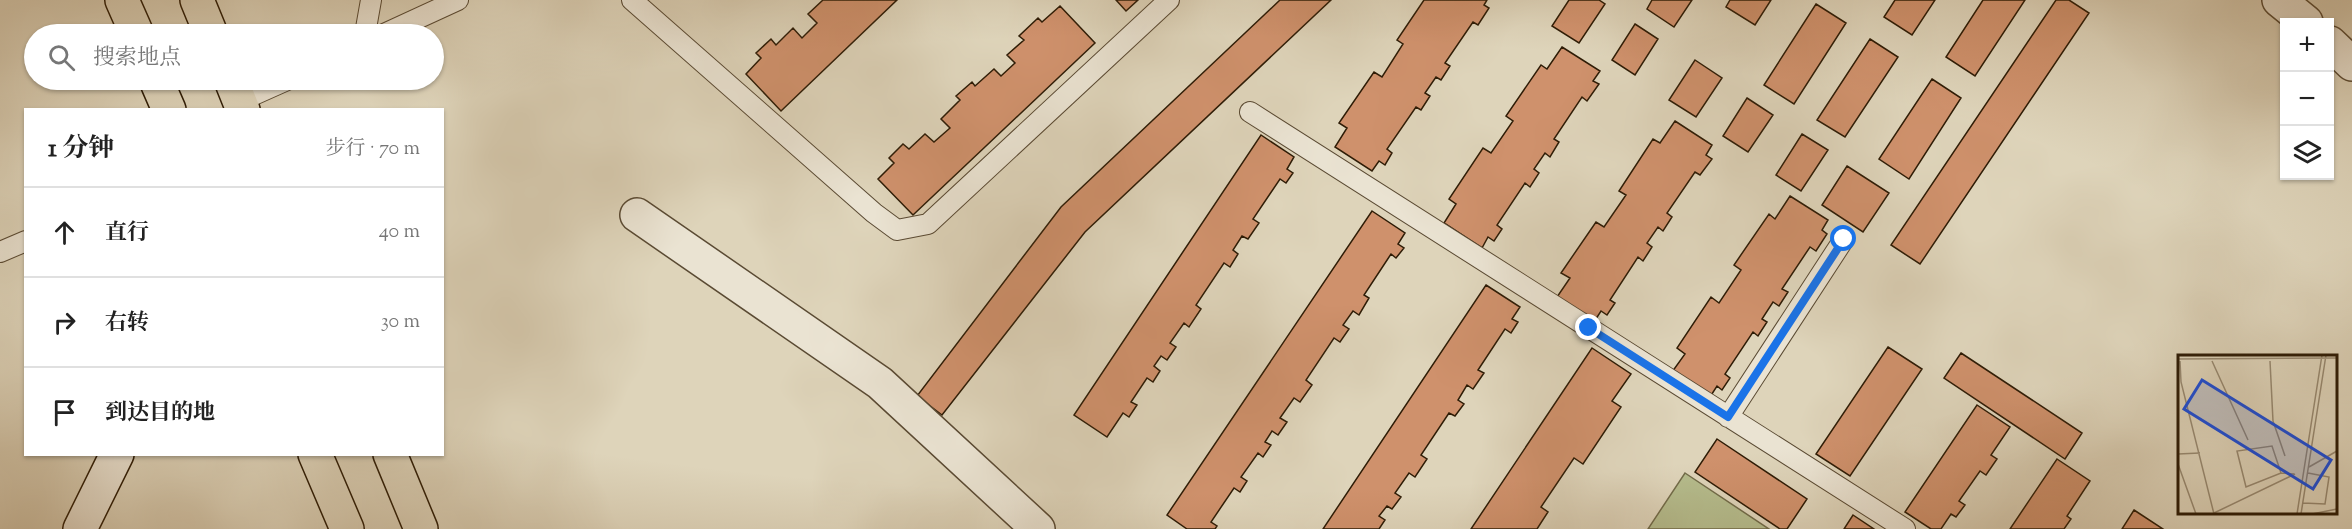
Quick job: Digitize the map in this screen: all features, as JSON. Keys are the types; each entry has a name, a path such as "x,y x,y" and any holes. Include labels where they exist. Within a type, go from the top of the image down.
{"main road":[{"path":"122,0 133,24"},
{"path":"197,0 208,24"},
{"path":"160,90 168,108"},
{"path":"316,456 346,529"},
{"path":"391,456 421,529"}],"street":[{"path":"2279,0 2301,18"},
{"path":"2334,47 2352,64"},
{"path":"637,216 880,382 1038,529"},
{"path":"80,529 116,456"}],"lane":[{"path":"367,24 371,0"},
{"path":"406,24 458,0"},
{"path":"632,0 874,213 897,230 928,224 1169,0"},
{"path":"238,97 258,90"},
{"path":"1250,112 1905,529"},
{"path":"1728,417 1844,239"},
{"path":"0,252 24,242"}],"green space":[{"path":"1685,473 1769,529 1648,529"}],"building":[{"path":"823,0 897,0 781,111 746,74 761,58 756,53 771,39 776,45 793,28 802,38 817,23 808,14"},
{"path":"1116,0 1138,0 1126,11"},
{"path":"1280,0 1331,0 1085,232 942,415 917,396 1061,207"},
{"path":"1424,0 1487,0 1484,5 1489,8 1478,25 1473,22 1445,63 1450,66 1441,80 1436,77 1425,93 1430,96 1421,110 1416,107 1387,149 1392,153 1385,165 1379,161 1372,171 1335,147 1347,128 1339,123 1374,72 1382,77 1403,44 1397,40"},
{"path":"1569,0 1599,0 1605,4 1579,43 1552,26"},
{"path":"1652,0 1692,0 1674,27 1647,9"},
{"path":"1730,0 1771,0 1755,25 1726,7"},
{"path":"1895,0 1935,0 1912,35 1884,17"},
{"path":"1983,0 2025,0 1975,76 1946,57"},
{"path":"2056,0 2069,0 2089,13 1920,264 1891,245"},
{"path":"1816,4 1846,23 1794,104 1764,85"},
{"path":"1060,6 1095,43 913,215 878,179 894,163 889,158 903,144 909,149 925,134 934,142 950,128 941,119 960,100 956,96 972,82 975,86 994,69 1001,76 1015,63 1007,55 1024,40 1019,36 1038,18 1042,22"},
{"path":"1635,24 1658,39 1635,75 1612,60"},
{"path":"1870,39 1898,57 1845,137 1817,120"},
{"path":"1562,47 1600,71 1593,81 1599,84 1587,101 1582,97 1554,139 1559,142 1550,157 1545,153 1534,169 1539,173 1530,187 1525,183 1497,225 1502,229 1494,241 1488,237 1482,248 1444,223 1456,204 1449,199 1483,148 1491,153 1513,121 1506,116 1541,65 1547,69"},
{"path":"1695,60 1722,78 1696,117 1669,100"},
{"path":"1932,79 1961,98 1909,179 1879,159"},
{"path":"1747,98 1773,115 1748,152 1723,136"},
{"path":"1675,121 1712,145 1706,155 1712,159 1700,175 1695,172 1667,213 1672,217 1663,231 1658,227 1647,243 1652,247 1643,261 1638,257 1610,300 1615,303 1607,315 1601,311 1594,322 1557,297 1570,278 1561,273 1596,222 1604,227 1626,195 1619,191 1653,139 1660,143"},
{"path":"1802,134 1828,150 1801,191 1776,175"},
{"path":"1261,135 1294,157 1287,169 1293,173 1286,183 1280,179 1253,219 1259,223 1248,239 1242,236 1233,250 1238,254 1230,267 1224,263 1196,305 1201,309 1189,327 1184,323 1170,343 1176,347 1167,360 1161,356 1154,366 1160,371 1153,382 1147,378 1131,402 1137,405 1129,417 1123,413 1107,437 1074,415"},
{"path":"1847,166 1889,193 1863,232 1822,205"},
{"path":"1790,196 1828,220 1822,230 1827,234 1816,251 1810,247 1782,289 1788,292 1779,306 1773,302 1762,319 1767,322 1758,336 1753,332 1725,374 1730,378 1722,390 1717,386 1710,397 1672,372 1685,354 1677,348 1711,297 1719,303 1741,270 1734,265 1769,214 1775,219"},
{"path":"1372,211 1405,233 1398,244 1404,248 1396,258 1391,254 1364,295 1369,298 1359,315 1353,311 1343,325 1349,329 1340,342 1334,338 1306,380 1312,385 1300,402 1294,398 1280,418 1287,422 1278,435 1272,431 1265,442 1271,445 1263,457 1258,453 1241,477 1247,481 1240,492 1234,488 1211,522 1217,526 1215,529 1187,529 1167,515"},
{"path":"1486,285 1520,307 1512,319 1518,322 1511,333 1505,329 1478,370 1484,373 1473,389 1467,385 1458,400 1464,404 1455,416 1449,413 1421,455 1427,459 1415,477 1409,473 1395,493 1401,497 1392,509 1387,506 1379,516 1385,520 1379,529 1323,529"},
{"path":"1888,347 1922,369 1850,476 1816,454"},
{"path":"1592,348 1631,374 1612,401 1621,407 1583,464 1574,458 1541,507 1548,512 1537,529 1471,529"},
{"path":"1961,353 2082,433 2065,459 1944,378"},
{"path":"1977,405 2010,427 1991,455 1997,459 1986,475 1980,471 1959,501 1965,505 1956,517 1951,514 1941,529 1931,529 1905,512"},
{"path":"1717,439 1807,499 1787,529 1780,529 1695,472"},
{"path":"2057,459 2090,481 2067,516 2071,519 2064,529 2010,529"},
{"path":"2134,510 2163,529 2122,529"},
{"path":"1853,515 1874,529 1844,529"}],"route":[{"path":"1589,328 1728,417 1844,239"}]}
